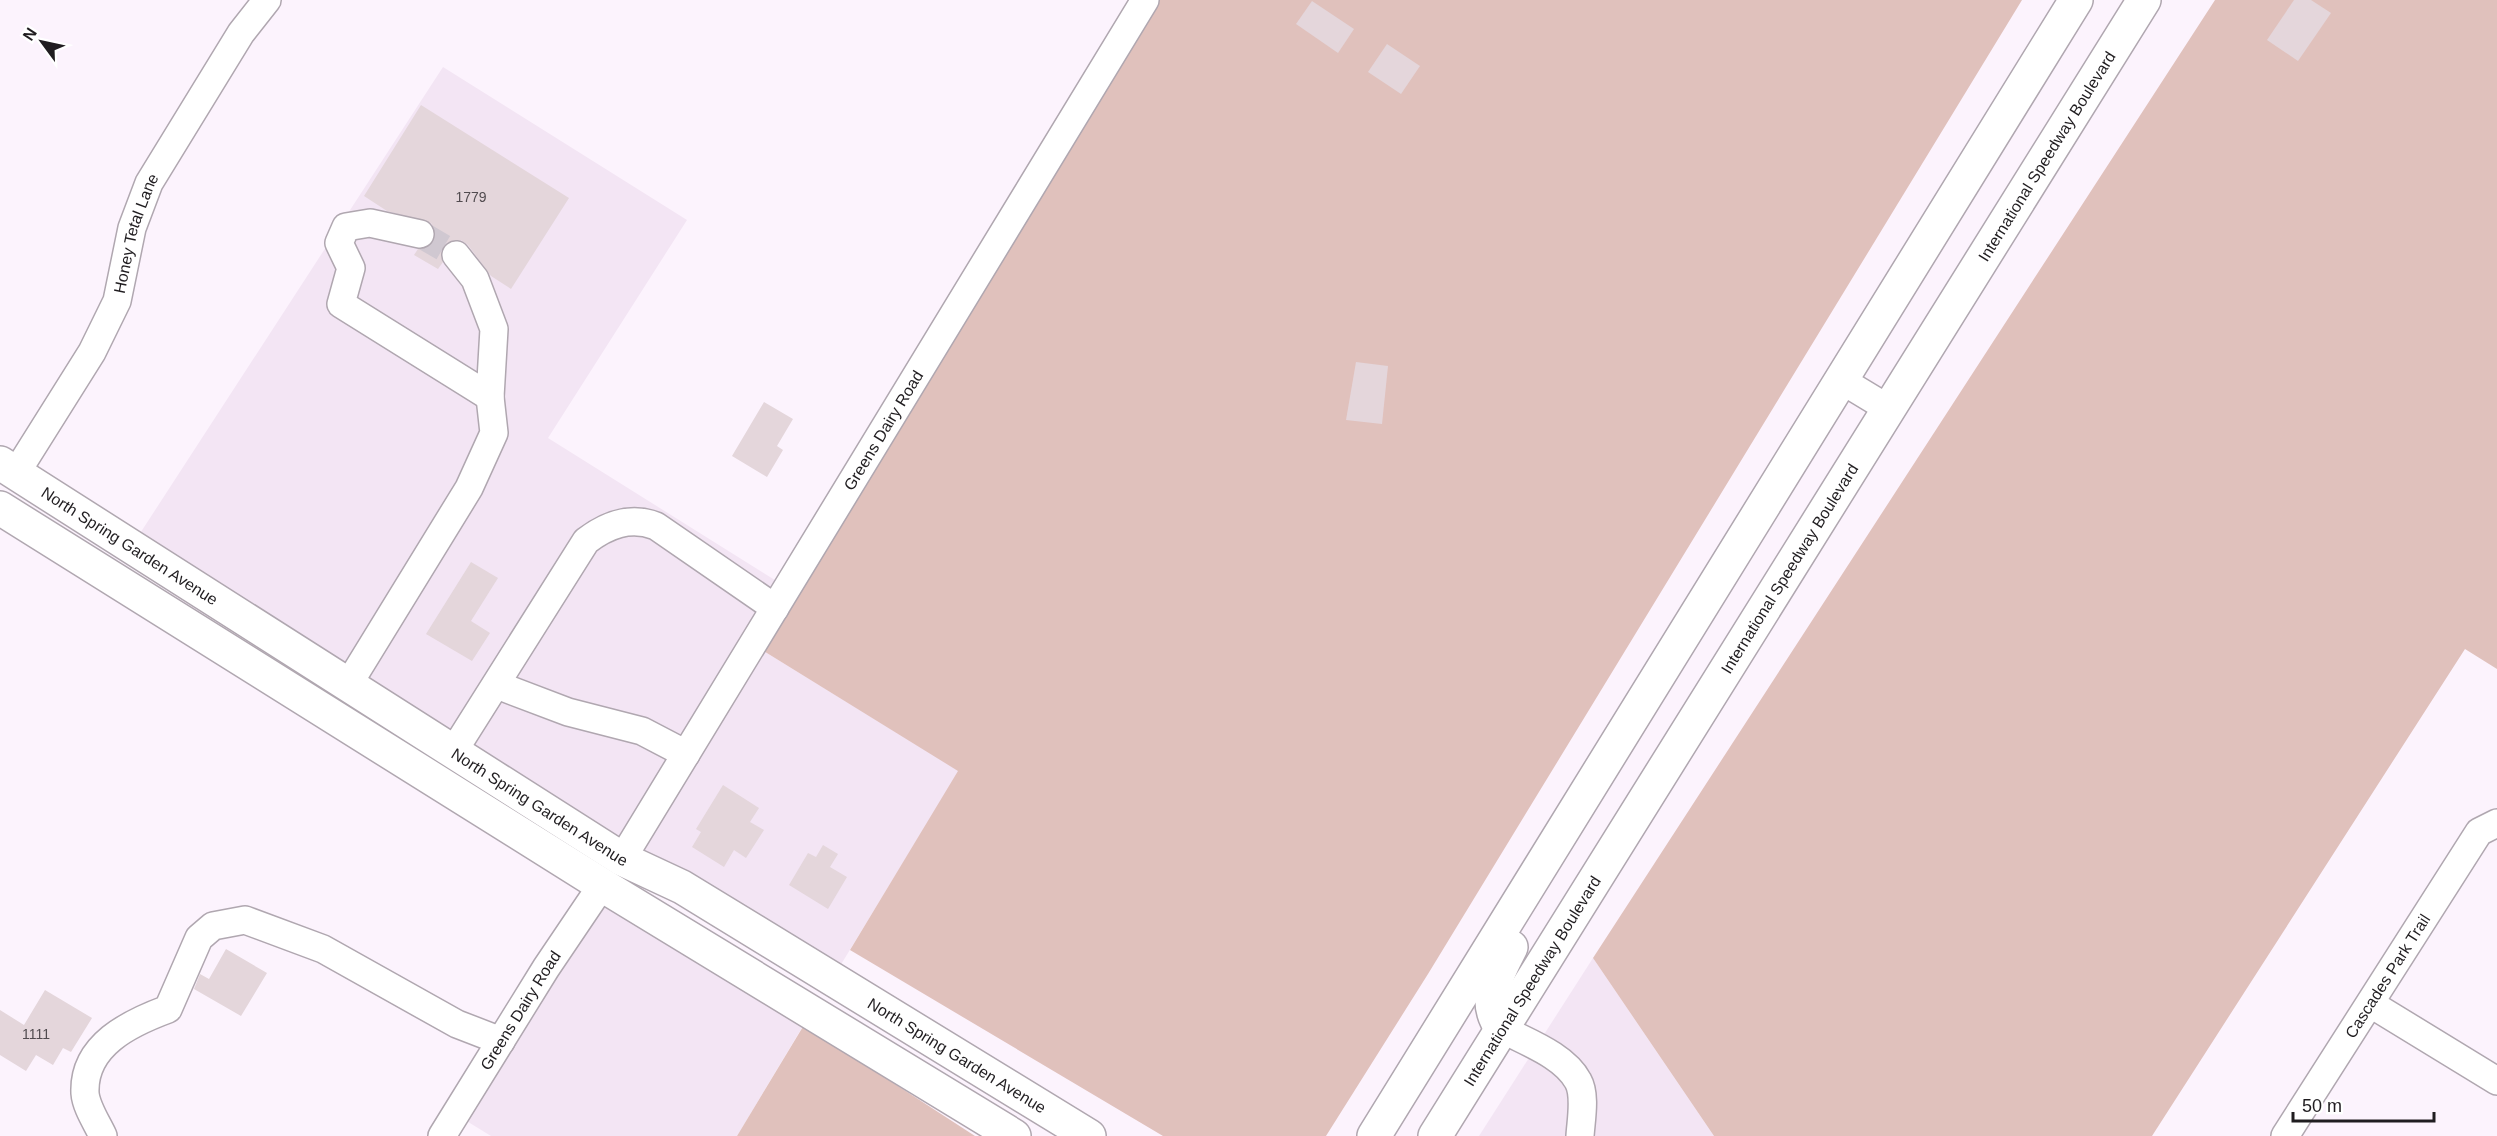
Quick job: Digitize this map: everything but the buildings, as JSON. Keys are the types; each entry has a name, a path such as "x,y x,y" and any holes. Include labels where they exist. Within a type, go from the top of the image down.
{"main road":[{"path":"1374,1136 2076,0"},
{"name":"International Speedway Boulevard","path":"1435,1136 2144,0"},
{"name":"North Spring Garden Avenue","path":"8,468 622,859 682,887 1089,1136"},
{"path":"0,508 537,845 1014,1136"},
{"path":"1502,1029 1495,1019 1490,1004 1493,982 1607,759"},
{"path":"537,845 606,852 622,859"},
{"path":"602,885 638,880 682,887"}],"street":[{"name":"Honey Tetal Lane","path":"8,468 92,352 117,301 132,228 148,183 241,33 267,0"},
{"name":"Greens Dairy Road","path":"622,859 1145,0"},
{"path":"420,234 370,223 346,227 339,243 351,268 341,304 490,397"},
{"path":"348,685 469,488 494,433 490,397 494,329 475,279 456,255"},
{"path":"1841,380 1888,409"},
{"path":"453,752 586,541 602,529 623,522 642,521 656,526 775,608"},
{"path":"496,685 568,712 642,731 686,754"},
{"name":"Cascades Park Trail","path":"2285,1136 2480,832 2497,823"},
{"name":"Greens Dairy Road","path":"442,1136 602,885"},
{"path":"103,1136 85,1095 95,1055 124,1028 168,1009 199,938 213,926 245,920 323,949 457,1024 501,1041"},
{"path":"2371,1004 2497,1081"},
{"path":"1502,1029 1562,1062 1579,1082 1580,1136"}],"shaded area":[{"path":"1157,0 2022,0 1428,974 1326,1136 1163,1136 850,950 958,771 762,650"},
{"path":"2215,0 2497,0 2497,669 2465,649 2152,1136 1714,1136 1593,958"},
{"path":"443,67 687,220 548,438 778,582 618,845 137,538"},
{"path":"762,650 959,771 837,971 637,855"},
{"path":"606,899 806,1021 737,1136 491,1136 465,1120"},
{"path":"1593,958 1714,1136 1479,1136"},
{"path":"804,1025 975,1136 737,1136"}],"tunnel":[{"path":"420,234 456,255"}]}
